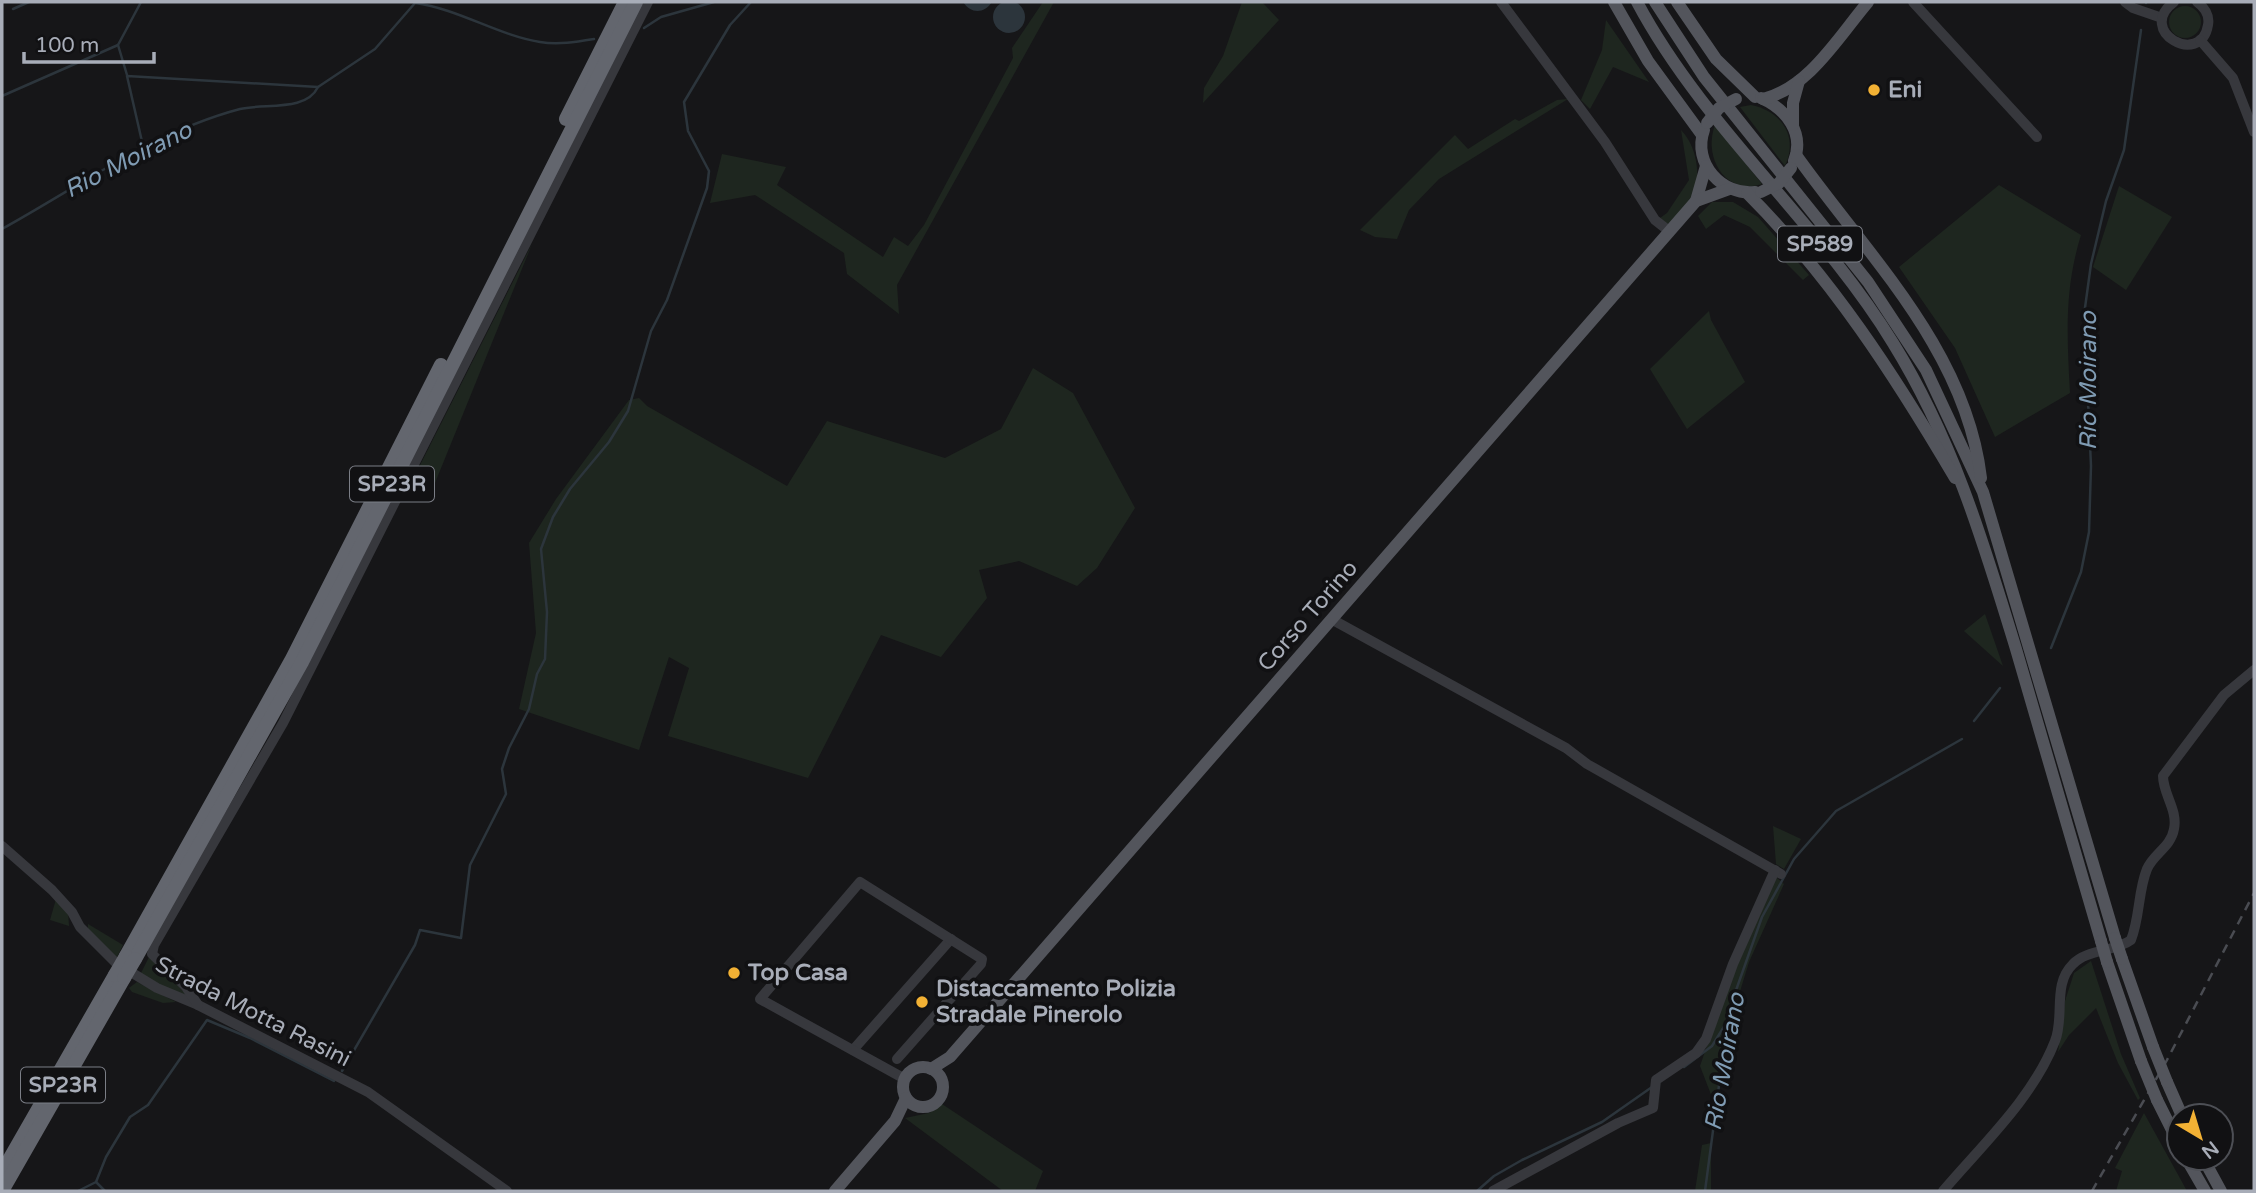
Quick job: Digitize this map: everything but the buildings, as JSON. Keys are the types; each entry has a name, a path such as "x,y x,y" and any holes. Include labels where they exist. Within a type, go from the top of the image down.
{"highway":[{"name":"SP23R","path":"2,1191 292,659 625,2"},
{"name":"SP23R","path":"130,957 302,662 636,2"},
{"name":"SP23R","path":"2,1172 119,977"}],"main road":[{"path":"1614,2 1648,61 1704,129"},
{"name":"SP589","path":"1637,2 1693,86 1859,293 1892,341 1952,455 1971,506 2101,942 2141,1061 2165,1116"},
{"name":"SP589","path":"1655,2 1704,78 1813,211 1898,325 1926,370 1983,492 2115,937 2152,1048 2176,1102"},
{"path":"1677,2 1716,59 1759,98 1781,109 1793,125"},
{"path":"1799,82 1793,103 1796,155 1791,168 1779,183 1761,192 1747,193 1729,188 1715,179 1706,166 1701,151 1704,129 1719,108 1736,99 1759,98 1789,90 1868,2"},
{"path":"1796,155 1891,278 1932,341 1962,405 1979,457 1983,492"},
{"path":"1696,201 1706,166"},
{"path":"1696,201 1729,188"},
{"path":"1747,193 1842,302 1876,349 1971,506"},
{"name":"Corso Torino","path":"950,1057 1696,201"},
{"path":"911,1102 905,1079 914,1069 931,1069 950,1057"},
{"path":"835,1191 911,1102 936,1102 942,1092 941,1080 950,1057"},
{"path":"931,1069 941,1080"},
{"path":"2194,1172 2205,1191"},
{"path":"2211,1172 2221,1191"}],"street":[{"path":"198,1005 186,987 152,954 154,945 283,723 648,2"},
{"path":"1501,2 1605,142 1655,220 1669,231"},
{"path":"1913,2 2037,137"},
{"path":"2125,2 2133,8 2162,18"},
{"path":"2174,2 2162,18 2165,34 2177,44 2185,45 2200,40 2205,34 2208,19 2203,3"},
{"path":"2200,40 2232,78 2254,132"},
{"path":"1333,620 1566,748 1587,764 1778,872 1732,964 1706,1039 1696,1053 1655,1085 1653,1108 1618,1123 1493,1191"},
{"path":"1943,1191 2031,1086 2045,1063 2056,1040 2062,984 2070,967 2080,959 2132,940 2147,869 2171,841 2175,827 2173,812 2163,787 2163,776 2224,695 2254,670"},
{"name":"Strada Motta Rasini","path":"2,846 52,890 72,912 80,927 116,963 157,988 198,1005 368,1092 507,1191"},
{"path":"897,1059 982,961 981,957 860,883 760,999 905,1079"},
{"path":"853,1050 951,939"}],"shaded area":[{"path":"1009,1 1020,6 1025,17 1020,28 1009,33 998,28 993,17 998,6"},
{"path":"963,2 992,2 985,9 978,11 970,9"},
{"path":"1043,2 1054,2 897,285 899,314 847,274 844,253 755,195 710,203 722,154 786,167 777,185 883,257 894,237 908,246 924,225 1013,58 1012,48"},
{"path":"1242,2 1262,2 1279,20 1203,103 1204,88 1223,56"},
{"path":"2185,6 2197,10 2201,22 2197,34 2185,38 2173,34 2169,22 2173,10"},
{"path":"1606,20 1649,82 1613,67 1590,109 1581,100 1602,50"},
{"path":"1568,99 1439,179 1409,210 1397,239 1375,237 1360,230 1455,135 1468,149 1515,119 1519,121 1557,100"},
{"path":"1751,105 1771,113 1784,126 1790,145 1785,166 1740,107"},
{"path":"1715,125 1762,184 1737,184 1727,179 1720,171 1712,149"},
{"path":"1681,130 1694,153 1697,180 1688,206 1667,224 1660,218 1667,213 1689,180"},
{"path":"1999,185 2081,235 2069,294 2070,393 1995,437 1955,348 1899,267"},
{"path":"2119,186 2172,217 2126,290 2093,267"},
{"path":"1712,202 1733,202 1758,217 1809,275 1803,280 1750,227 1724,215 1706,229 1698,216"},
{"path":"532,244 435,483 415,475"},
{"path":"1709,311 1711,320 1745,382 1687,429 1650,369"},
{"path":"1033,368 1073,393 1135,508 1097,568 1077,586 1019,561 979,570 987,598 941,657 881,635 808,778 668,736 689,668 669,657 639,750 519,709 536,633 529,543 556,499 629,400 639,398 647,406 787,486 827,421 945,458 1001,429"},
{"path":"1985,614 2003,666 1964,631"},
{"path":"1773,826 1801,839 1784,869 1776,864"},
{"path":"1776,877 1784,884 1749,962 1730,1024 1715,1105 1700,1066 1729,981"},
{"path":"56,899 68,911 69,926 50,920"},
{"path":"88,924 123,945 116,959 88,930"},
{"path":"149,957 187,995 180,995 140,975"},
{"path":"2091,961 2121,1054 2140,1098 2138,1100 2118,1063 2096,1008 2069,1035 2058,1052 2065,1001 2074,973"},
{"path":"137,982 176,1002 163,1003 132,992 129,988"},
{"path":"942,1104 1043,1171 1035,1191 1003,1191 905,1118 929,1113"},
{"path":"2144,1113 2165,1151 2165,1172 2177,1172 2187,1191 2116,1191 2122,1171 2115,1168"},
{"path":"1711,1143 1711,1191 1695,1191 1702,1145"}],"waterway":[{"path":"13,9 29,2"},
{"path":"127,75 118,45 141,2"},
{"name":"Rio Moirano","path":"644,28 661,17 714,2"},
{"path":"342,1071 415,945 420,930 461,938 470,865 506,794 502,769 509,748 529,709 537,674 545,659 547,612 541,549 553,517 570,489 609,442 628,411 651,331 667,300 707,188 709,171 688,131 684,102 730,25 751,2"},
{"name":"Rio Moirano","path":"2,229 177,131 240,109 284,105 304,100 318,87 375,49 415,3 447,11 524,39 560,43 594,39"},
{"name":"Rio Moirano","path":"2051,648 2081,572 2089,532 2091,466 2084,315 2091,264 2106,201 2124,150 2141,30"},
{"path":"2,96 118,45"},
{"path":"143,146 127,76 318,87"},
{"name":"Rio Moirano","path":"1974,721 2000,688"},
{"name":"Rio Moirano","path":"1705,1191 1729,1010 1762,917 1794,859 1836,811 1962,739"},
{"path":"78,1191 96,1182 106,1157 130,1117 148,1105 207,1020 250,1038 334,1081"},
{"path":"1684,1067 1712,1046 1725,1025"},
{"path":"1477,1191 1494,1176 1522,1160 1602,1122 1652,1087"},
{"path":"96,1182 105,1191"}],"railway":[{"path":"2092,1191 2167,1060 2254,893"}],"place":[{"name":"Eni","path":"1874,90"},
{"name":"Top Casa","path":"734,973"},
{"name":"Distaccamento Polizia Stradale Pinerolo","path":"922,1002"}]}
